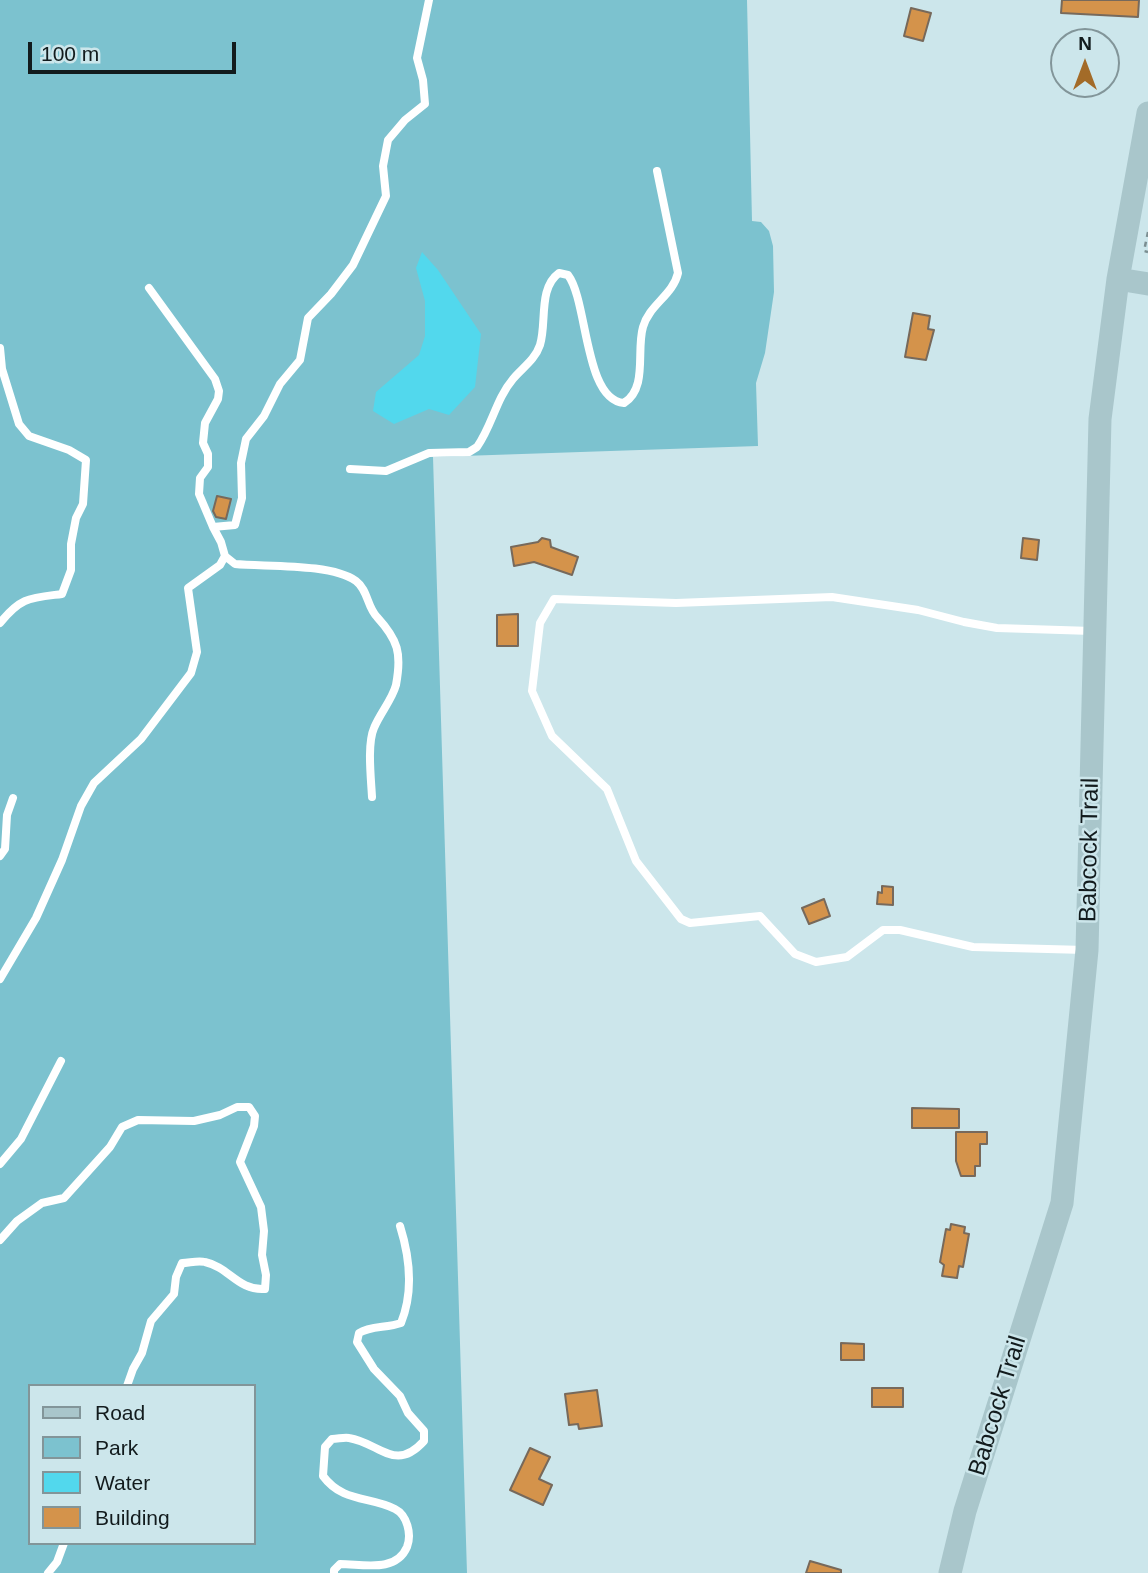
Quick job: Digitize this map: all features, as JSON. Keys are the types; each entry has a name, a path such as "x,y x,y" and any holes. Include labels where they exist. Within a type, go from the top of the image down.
{"street":[{"name":"Babcock Trail","path":"950,1573 965,1510 1062,1203 1087,950 1100,419 1118,279 1148,113"},
{"path":"1118,279 1148,284"}],"lane":[{"path":"213,527 235,525 242,498 241,463 246,439 264,416 280,384 300,360 308,318 331,294 352,265 386,196 383,166 388,140 405,120 425,104 423,80 417,58 429,0"},
{"path":"350,469 386,471 429,453 469,452 477,447 501,396 537,353 543,333 547,288 552,278 559,273 568,275 575,286 586,341 604,390 616,402 624,403 630,399 638,385 640,340 646,318 673,286 678,273 657,171"},
{"path":"149,288 205,364 219,391 212,414 205,423 203,443 208,454 208,467 200,478 200,494 225,556 235,564 328,571 356,581 365,592 374,615 394,636 398,651 395,687 373,730 372,797"},
{"path":"0,348 2,369 19,425 29,436 69,450 86,460 83,503 76,518 71,544 71,570 62,594 26,599 10,610 0,623"},
{"path":"0,979 36,918 62,860 81,807 94,783 141,738 191,673 197,652 188,588 220,565 225,556"},
{"path":"1087,950 973,947 900,930 883,930 847,957 816,962 795,954 760,916 691,923 681,919 636,860 607,789 552,736 532,691 540,623 554,600 676,603 832,597 918,610 997,628 1095,631"},
{"path":"0,856 5,849 8,815 13,798"},
{"path":"0,1164 21,1139 61,1061"},
{"path":"0,1240 17,1222 42,1203 64,1198 110,1147 122,1127 138,1120 194,1121 220,1115 237,1107 249,1107 255,1116 254,1126 240,1162 261,1207 265,1289 252,1290 204,1262 182,1263 176,1277 174,1294 151,1321 142,1353 128,1384"},
{"path":"334,1573 340,1564 381,1567 393,1563 403,1555 408,1544 409,1534 404,1516 395,1509 356,1499 329,1485 323,1476 325,1447 332,1439 348,1437 395,1456 406,1455 424,1441 424,1432 408,1413 400,1396 374,1369 358,1342 359,1333 366,1329 386,1329 401,1323 406,1311 411,1280 400,1226"},
{"path":"48,1573 57,1562 63,1545"}],"path":[{"path":"1148,232 1144,251 1148,252"}],"green space":[{"path":"0,0 747,0 752,221 761,222 769,231 773,246 774,292 765,353 756,383 758,446 433,457 467,1573 0,1573"}],"water":[{"path":"422,252 438,270 481,334 475,387 449,415 429,409 394,424 373,411 376,392 419,355 425,336 425,301 416,268"}],"building":[{"path":"1062,0 1139,0 1138,17 1061,13"},
{"path":"911,8 931,13 923,41 904,36"},
{"path":"913,313 930,316 928,329 934,330 926,360 905,357"},
{"path":"217,496 231,499 226,519 216,517 213,511"},
{"path":"542,538 550,540 551,547 578,557 572,575 534,562 514,566 511,547 538,542"},
{"path":"1023,538 1039,540 1037,560 1021,558"},
{"path":"518,614 518,646 497,646 497,615"},
{"path":"882,886 893,887 893,905 877,904 878,892 882,893"},
{"path":"824,899 830,916 809,924 802,908"},
{"path":"912,1108 959,1109 959,1128 912,1128"},
{"path":"956,1132 987,1132 987,1144 980,1144 980,1166 975,1166 975,1176 961,1176 956,1161"},
{"path":"951,1224 965,1227 964,1233 969,1234 963,1267 959,1266 957,1278 942,1276 944,1265 940,1262 946,1229 950,1230"},
{"path":"841,1343 864,1344 864,1360 841,1360"},
{"path":"872,1388 903,1388 903,1407 872,1407"},
{"path":"597,1390 602,1426 579,1429 578,1424 569,1425 565,1394"},
{"path":"530,1448 550,1457 539,1479 552,1485 543,1505 510,1490"},
{"path":"810,1561 841,1570 841,1573 806,1573"}]}
